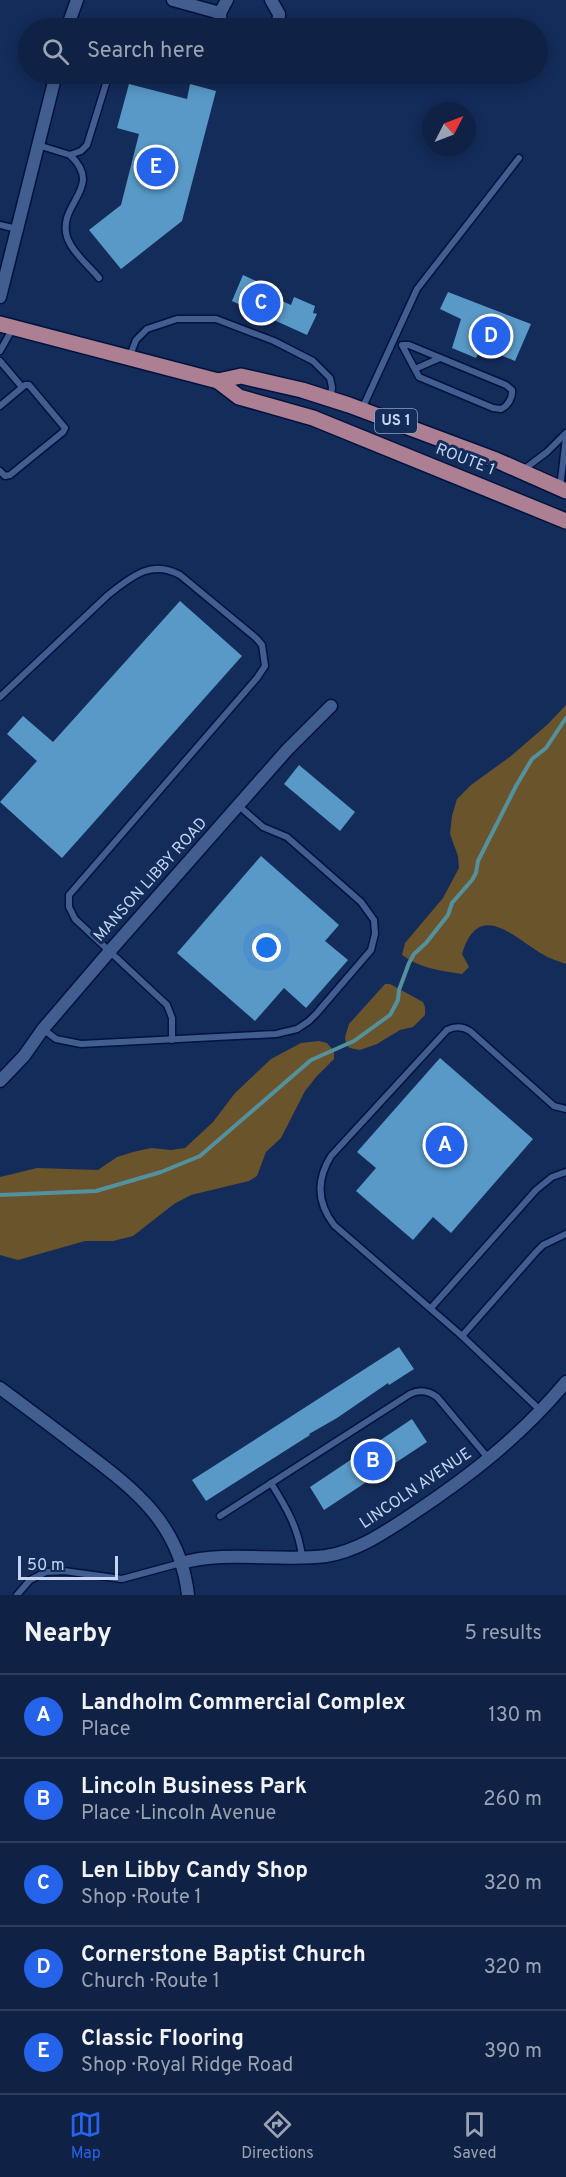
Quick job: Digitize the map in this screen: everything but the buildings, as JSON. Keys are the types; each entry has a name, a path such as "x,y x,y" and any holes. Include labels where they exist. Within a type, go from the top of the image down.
{"main road":[{"name":"ROUTE 1","path":"7,326 218,381 239,397 313,418 566,521"},
{"name":"ROUTE 1","path":"218,381 241,376 331,399 412,427 563,490"}],"street":[{"path":"71,18 77,0"},
{"path":"173,0 220,13"},
{"path":"220,18 220,13 227,0"},
{"path":"271,0 279,14 279,18"},
{"path":"0,297 53,84"},
{"name":"MANSON LIBBY ROAD","path":"0,1081 24,1056 43,1029 109,952 287,750 331,706"},
{"name":"LINCOLN AVENUE","path":"181,1563 202,1558 303,1557 341,1553 371,1540 446,1492 489,1459 541,1410 566,1382"},
{"path":"0,1388 136,1492 159,1518 181,1563 188,1595"}],"lane":[{"path":"70,155 81,151 87,145 107,84"},
{"path":"38,145 70,155 82,168 84,175 82,186 67,221 66,233 71,245 99,278"},
{"path":"362,409 392,340 424,277 519,158"},
{"path":"0,225 17,229"},
{"path":"129,358 136,340 147,330 177,319 216,319 274,341 313,361 330,378 331,399"},
{"path":"0,351 7,326"},
{"path":"392,340 402,345 410,345 509,386 513,394 508,405 501,409 493,408 419,376 402,345"},
{"path":"415,369 440,357"},
{"path":"0,361 22,387"},
{"path":"0,406 22,387 31,386 63,425 64,430 10,476 5,476 0,471"},
{"path":"521,471 566,435"},
{"path":"563,490 566,435"},
{"path":"0,698 108,595 127,580 151,569 170,569 180,575 262,645 265,666 257,678 70,892 69,907 75,919 167,1005 172,1018 172,1040"},
{"path":"43,1029 56,1039 81,1044 172,1040 262,1035 297,1029 316,1014 371,950 374,943 374,920 361,902 287,837 263,827 239,806"},
{"path":"541,1410 431,1308 334,1225 321,1201 320,1189 325,1166 331,1156 447,1030 457,1026 470,1031 554,1106 566,1109"},
{"path":"431,1308 536,1190 552,1177 566,1172"},
{"path":"462,1336 543,1245 566,1234"},
{"path":"220,1516 410,1394 420,1391 432,1393 437,1397 489,1459"},
{"path":"271,1483 296,1528 303,1557"},
{"path":"17,1595 30,1580 46,1572 64,1571 122,1579 181,1563"}],"shaded area":[{"path":"566,705 566,964 546,956 509,932 488,925 478,928 469,937 462,954 469,967 462,974 430,968 402,955 405,943 443,898 459,868 458,856 450,834 457,799 471,785 511,756"},
{"path":"385,984 390,984 423,1002 425,1015 413,1027 400,1030 377,1044 360,1050 350,1048 346,1045 345,1037 349,1024"},
{"path":"319,1041 327,1043 334,1051 334,1059 305,1091 281,1138 266,1152 257,1176 249,1181 191,1195 174,1204 133,1236 113,1241 85,1241 18,1260 0,1255 0,1177 37,1168 98,1170 117,1157 133,1152 151,1148 171,1150 185,1148 213,1122 235,1093 271,1059 301,1043"}],"waterway":[{"path":"0,1195 96,1191 161,1172 200,1156 311,1060 354,1041 390,1015 398,1000 399,990 414,954 426,943 448,915 452,903 472,880 478,861 516,786 532,759 546,748 566,718"}],"place":[{"name":"Classic Flooring","path":"156,167"},
{"name":"Len Libby Candy Shop","path":"261,303"},
{"name":"Cornerstone Baptist Church","path":"491,336"},
{"name":"Landholm Commercial Complex","path":"445,1145"},
{"name":"Lincoln Business Park","path":"373,1461"}]}
